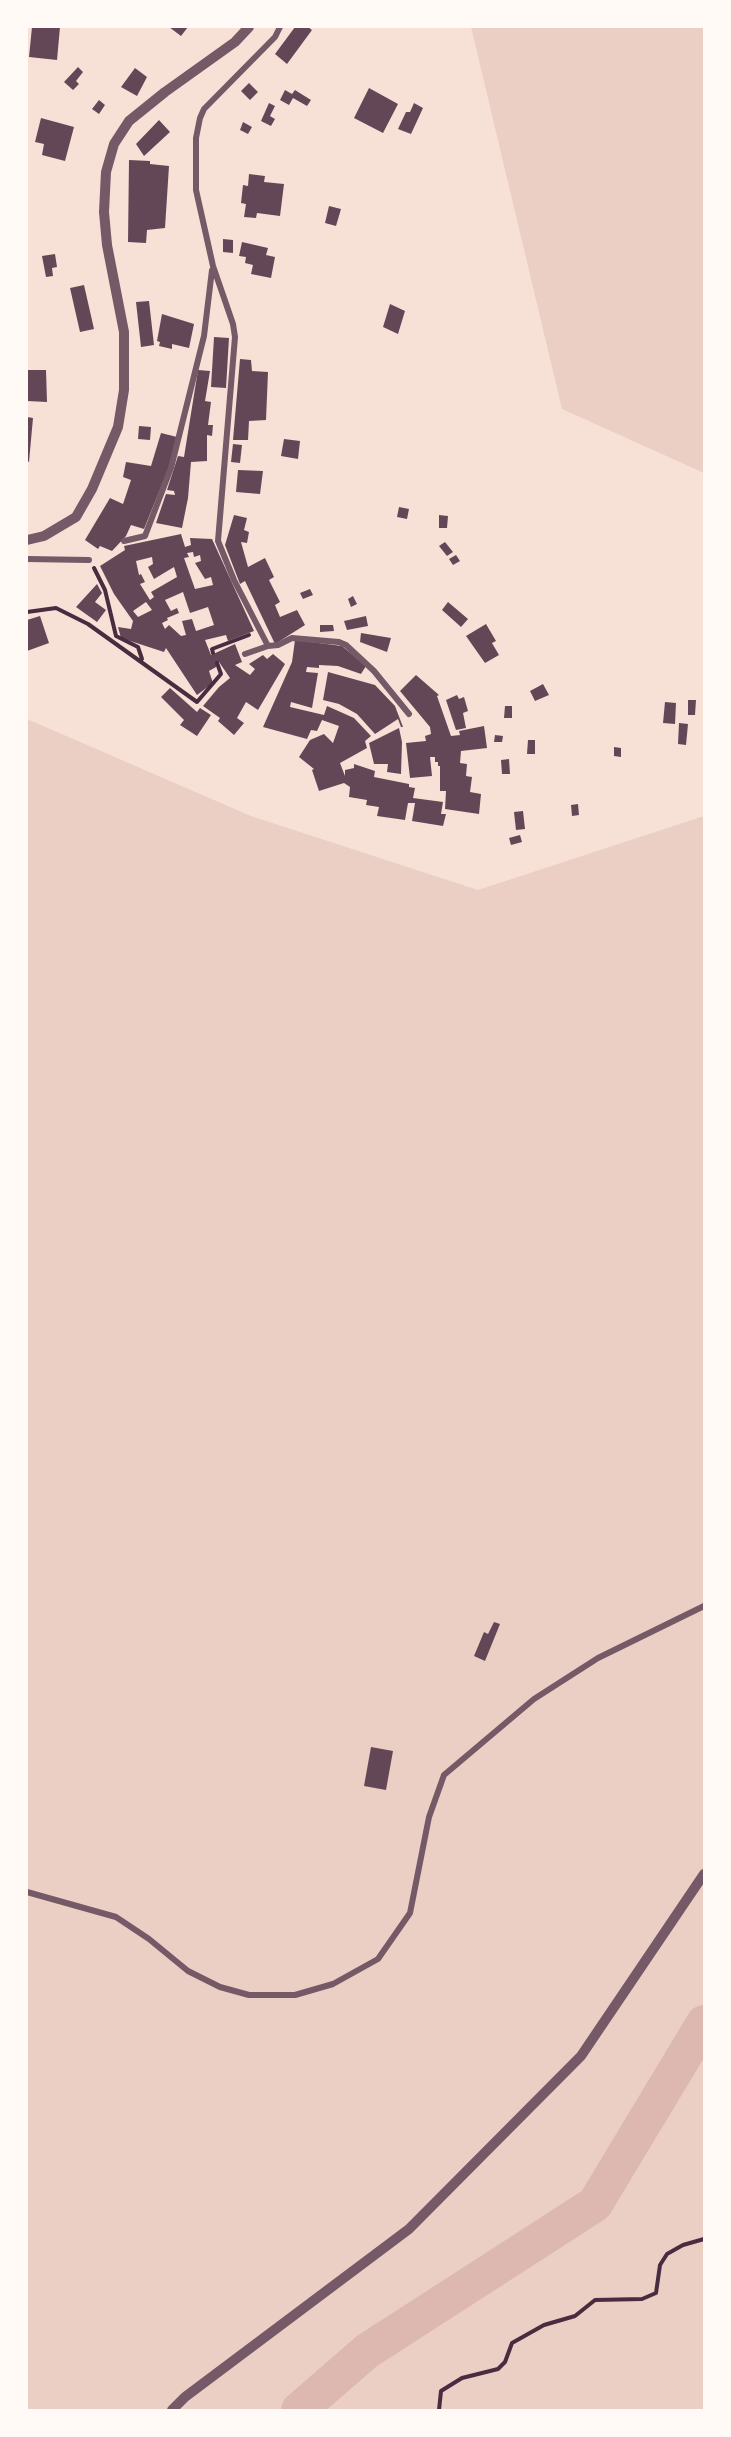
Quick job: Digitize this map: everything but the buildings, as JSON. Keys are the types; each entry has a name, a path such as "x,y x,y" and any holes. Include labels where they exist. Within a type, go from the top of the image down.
{"street":[{"path":"27,540 44,536 76,517 92,489 118,427 124,390 124,332 107,245 104,212 106,172 114,144 129,121 235,42 249,27"},
{"path":"268,646 234,580 218,541 235,338 233,324 213,266 196,190 196,138 204,109 275,37 280,27"},
{"path":"124,541 145,536 171,468 204,336 213,266"},
{"path":"27,559 88,560"},
{"path":"245,654 278,645 292,638 339,642 346,645 374,671 409,714"},
{"path":"27,1892 116,1917 150,1939 189,1971 220,1987 249,1995 295,1995 333,1984 378,1959 410,1913 429,1817 444,1775 543,1693 598,1658 704,1606"},
{"path":"172,2410 185,2397 409,2229 564,2073 580,2056 704,1874"}],"path":[{"path":"88,560 105,590 116,636 138,647 142,661"},
{"path":"27,612 56,608 88,624 198,702 221,674 217,663"},
{"path":"213,653 212,649 260,631"},
{"path":"439,2410 441,2391 462,2378 498,2369 505,2362 512,2343 544,2325 575,2316 595,2300 642,2299 656,2293 660,2265 667,2254 682,2245 704,2239"}],"shaded area":[{"path":"471,27 704,27 704,473 562,409"},
{"path":"27,719 251,816 478,890 704,816 704,2410 27,2410"}],"waterway":[{"path":"299,2410 367,2351 595,2204 704,2023"}]}
